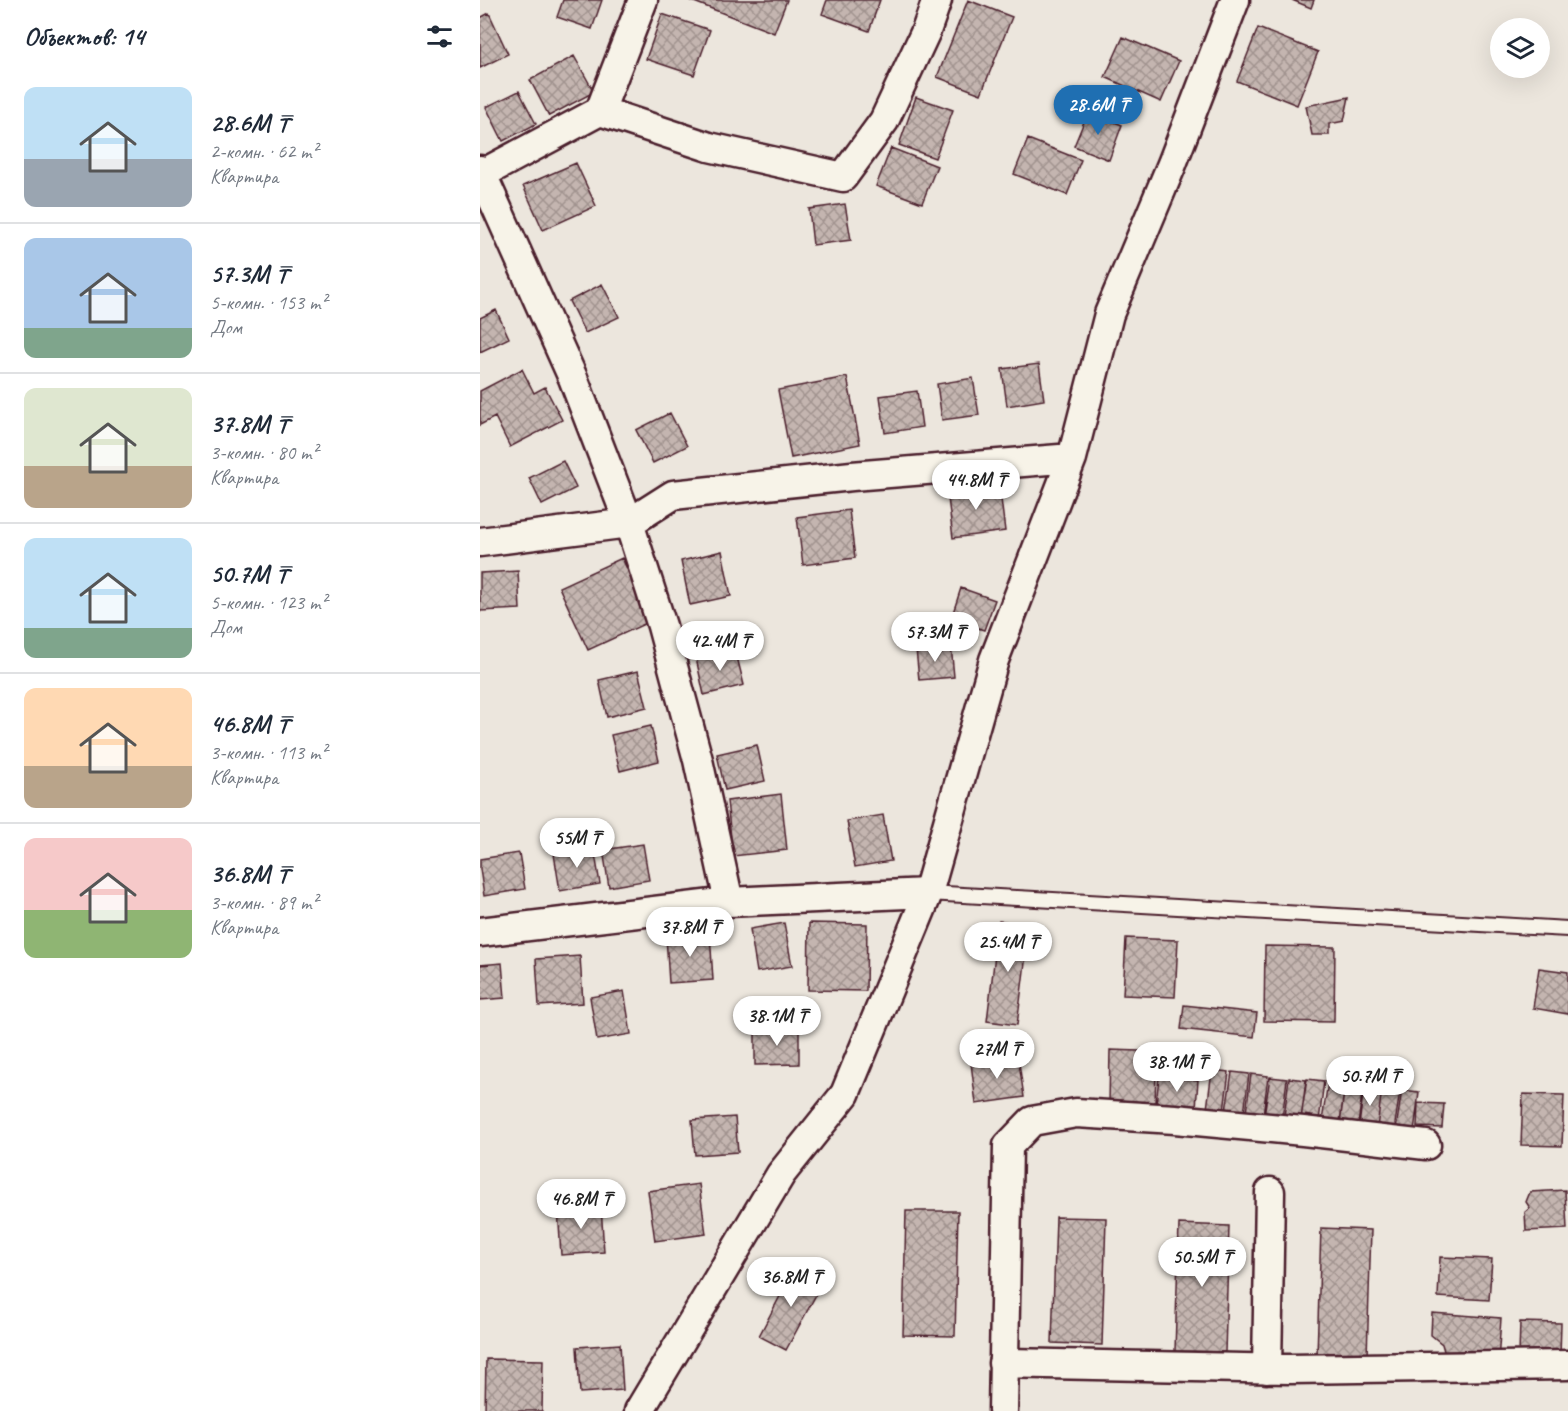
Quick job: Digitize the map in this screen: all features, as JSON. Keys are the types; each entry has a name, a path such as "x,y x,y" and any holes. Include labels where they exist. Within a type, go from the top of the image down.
{"street":[{"path":"643,0 600,111 481,172 573,378 629,523 662,626 695,749 729,902"},
{"path":"600,111 709,147 843,177 884,121 926,31 937,0"},
{"path":"639,1411 781,1174 845,1094 928,892 994,660 1072,458 1109,314 1172,164 1235,0"},
{"path":"480,542 629,523 673,495 852,476 1072,458"},
{"path":"480,932 729,902 928,892"},
{"path":"1003,1411 1008,1146 1032,1121 1076,1113 1175,1119 1426,1145"},
{"path":"1267,1369 1270,1192"},
{"path":"1003,1363 1267,1369 1568,1365"}],"lane":[{"path":"928,892 1568,929"}],"building":[{"path":"563,0 602,0 592,29 557,17"},
{"path":"689,0 787,0 774,33"},
{"path":"827,0 880,0 869,31 822,14"},
{"path":"968,0 1012,17 981,94 937,77"},
{"path":"1292,0 1314,0 1311,8"},
{"path":"489,13 508,54 480,68 480,18"},
{"path":"662,14 710,30 694,75 646,59"},
{"path":"1258,28 1318,52 1297,105 1237,81"},
{"path":"1123,37 1179,61 1161,102 1105,77"},
{"path":"574,56 594,92 549,116 530,80"},
{"path":"519,91 536,124 503,141 486,107"},
{"path":"916,97 953,110 935,158 899,145"},
{"path":"1349,97 1344,121 1329,124 1329,135 1312,135 1306,106"},
{"path":"1088,112 1122,125 1109,160 1074,146"},
{"path":"1028,139 1081,160 1067,195 1014,174"},
{"path":"891,148 937,166 922,203 876,186"},
{"path":"576,163 596,206 543,230 523,186"},
{"path":"845,204 851,240 813,245 809,209"},
{"path":"602,284 619,317 585,333 569,301"},
{"path":"496,310 509,338 480,352 480,318"},
{"path":"1039,364 1044,400 1007,406 1002,369"},
{"path":"522,369 534,393 545,387 562,420 510,447 495,417 480,425 480,391"},
{"path":"847,377 860,444 791,458 778,390"},
{"path":"973,378 979,415 942,420 937,384"},
{"path":"917,391 922,427 885,433 880,396"},
{"path":"670,413 687,446 653,463 636,430"},
{"path":"563,461 576,488 542,505 529,478"},
{"path":"999,483 1005,531 953,538 947,490"},
{"path":"849,510 855,558 803,565 797,517"},
{"path":"722,551 731,596 690,605 681,561"},
{"path":"622,558 651,621 588,650 559,587"},
{"path":"518,571 520,609 480,611 480,573"},
{"path":"961,588 995,600 984,630 951,619"},
{"path":"951,645 954,677 919,680 916,649"},
{"path":"735,649 744,685 704,695 696,658"},
{"path":"638,671 647,707 607,717 599,680"},
{"path":"651,726 659,761 620,771 611,735"},
{"path":"757,745 765,781 725,790 717,754"},
{"path":"781,794 787,850 733,856 727,801"},
{"path":"883,815 891,861 855,867 847,821"},
{"path":"643,844 649,880 609,887 603,850"},
{"path":"594,848 600,884 560,891 554,854"},
{"path":"519,853 525,889 484,896 480,859"},
{"path":"999,921 1030,924 1017,1025 987,1021"},
{"path":"784,923 792,966 757,972 750,929"},
{"path":"809,923 867,924 866,991 808,990"},
{"path":"710,933 713,980 669,983 666,936"},
{"path":"1126,938 1178,940 1175,997 1123,995"},
{"path":"1265,946 1335,947 1334,1022 1264,1021"},
{"path":"580,956 583,1003 539,1006 536,959"},
{"path":"502,963 505,998 480,1000 480,965"},
{"path":"1539,968 1568,972 1568,1014 1533,1008"},
{"path":"624,991 631,1034 597,1040 590,997"},
{"path":"1184,1005 1257,1013 1254,1037 1181,1029"},
{"path":"755,1030 799,1030 799,1064 755,1065"},
{"path":"1110,1050 1139,1051 1139,1071 1156,1071 1155,1105 1109,1104"},
{"path":"1018,1056 1024,1097 976,1104 971,1063"},
{"path":"1212,1070 1229,1072 1224,1111 1207,1109"},
{"path":"1232,1072 1249,1074 1244,1114 1226,1111"},
{"path":"1251,1074 1268,1076 1263,1115 1246,1113"},
{"path":"1159,1077 1198,1080 1196,1108 1156,1105"},
{"path":"1270,1077 1287,1079 1282,1119 1264,1116"},
{"path":"1289,1078 1306,1080 1301,1120 1284,1117"},
{"path":"1307,1079 1324,1081 1319,1121 1301,1118"},
{"path":"1328,1082 1345,1084 1340,1124 1322,1121"},
{"path":"1345,1083 1363,1085 1358,1125 1340,1122"},
{"path":"1364,1086 1382,1088 1377,1128 1359,1126"},
{"path":"1382,1088 1400,1091 1394,1130 1377,1128"},
{"path":"1402,1090 1419,1092 1414,1131 1396,1129"},
{"path":"1523,1094 1564,1095 1562,1146 1521,1145"},
{"path":"1418,1103 1444,1104 1442,1128 1417,1127"},
{"path":"735,1117 738,1152 695,1155 692,1120"},
{"path":"699,1184 706,1234 655,1241 648,1191"},
{"path":"1565,1190 1567,1229 1526,1231 1525,1212 1530,1208 1526,1202 1530,1192"},
{"path":"601,1206 604,1252 561,1255 558,1209"},
{"path":"906,1211 958,1211 955,1336 903,1335"},
{"path":"1056,1217 1106,1218 1102,1345 1052,1343"},
{"path":"1179,1224 1229,1226 1225,1352 1175,1351"},
{"path":"1321,1228 1371,1230 1367,1356 1317,1355"},
{"path":"1440,1257 1492,1259 1489,1300 1438,1297"},
{"path":"796,1266 824,1280 786,1350 759,1336"},
{"path":"1432,1313 1501,1318 1498,1362 1446,1358 1442,1344 1431,1335"},
{"path":"1520,1322 1561,1323 1560,1356 1519,1355"},
{"path":"620,1344 623,1390 580,1393 577,1347"},
{"path":"486,1359 543,1360 542,1411 485,1411"}]}
